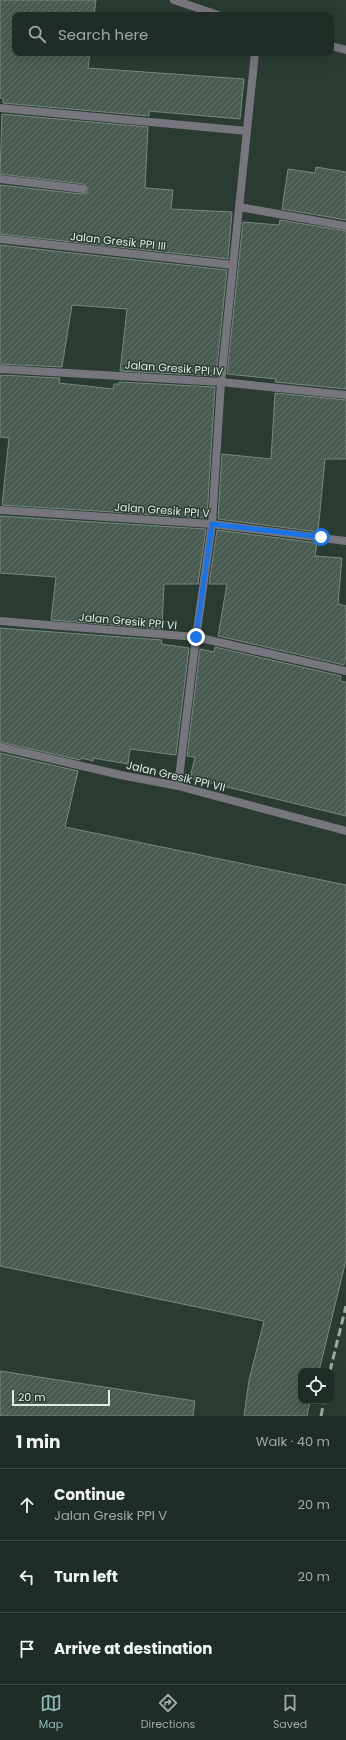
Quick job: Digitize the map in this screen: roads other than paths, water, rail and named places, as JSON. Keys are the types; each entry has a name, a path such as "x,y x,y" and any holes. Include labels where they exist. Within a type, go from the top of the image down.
{"street":[{"path":"174,0 209,12"},
{"path":"334,47 346,50"},
{"path":"178,786 196,637 212,524 221,382 255,56"},
{"path":"0,108 247,131"},
{"path":"0,179 83,189"},
{"path":"239,207 346,226"},
{"name":"Jalan Gresik PPI III","path":"0,239 233,265"},
{"name":"Jalan Gresik PPI IV","path":"0,368 221,382 346,394"},
{"name":"Jalan Gresik PPI V","path":"0,510 212,524 346,541"},
{"name":"Jalan Gresik PPI VI","path":"0,622 196,637 346,671"},
{"name":"Jalan Gresik PPI VII","path":"0,747 121,775 178,786 346,831"}],"railway":[{"path":"331,1368 346,1306"},
{"path":"321,1416 323,1404"}]}
